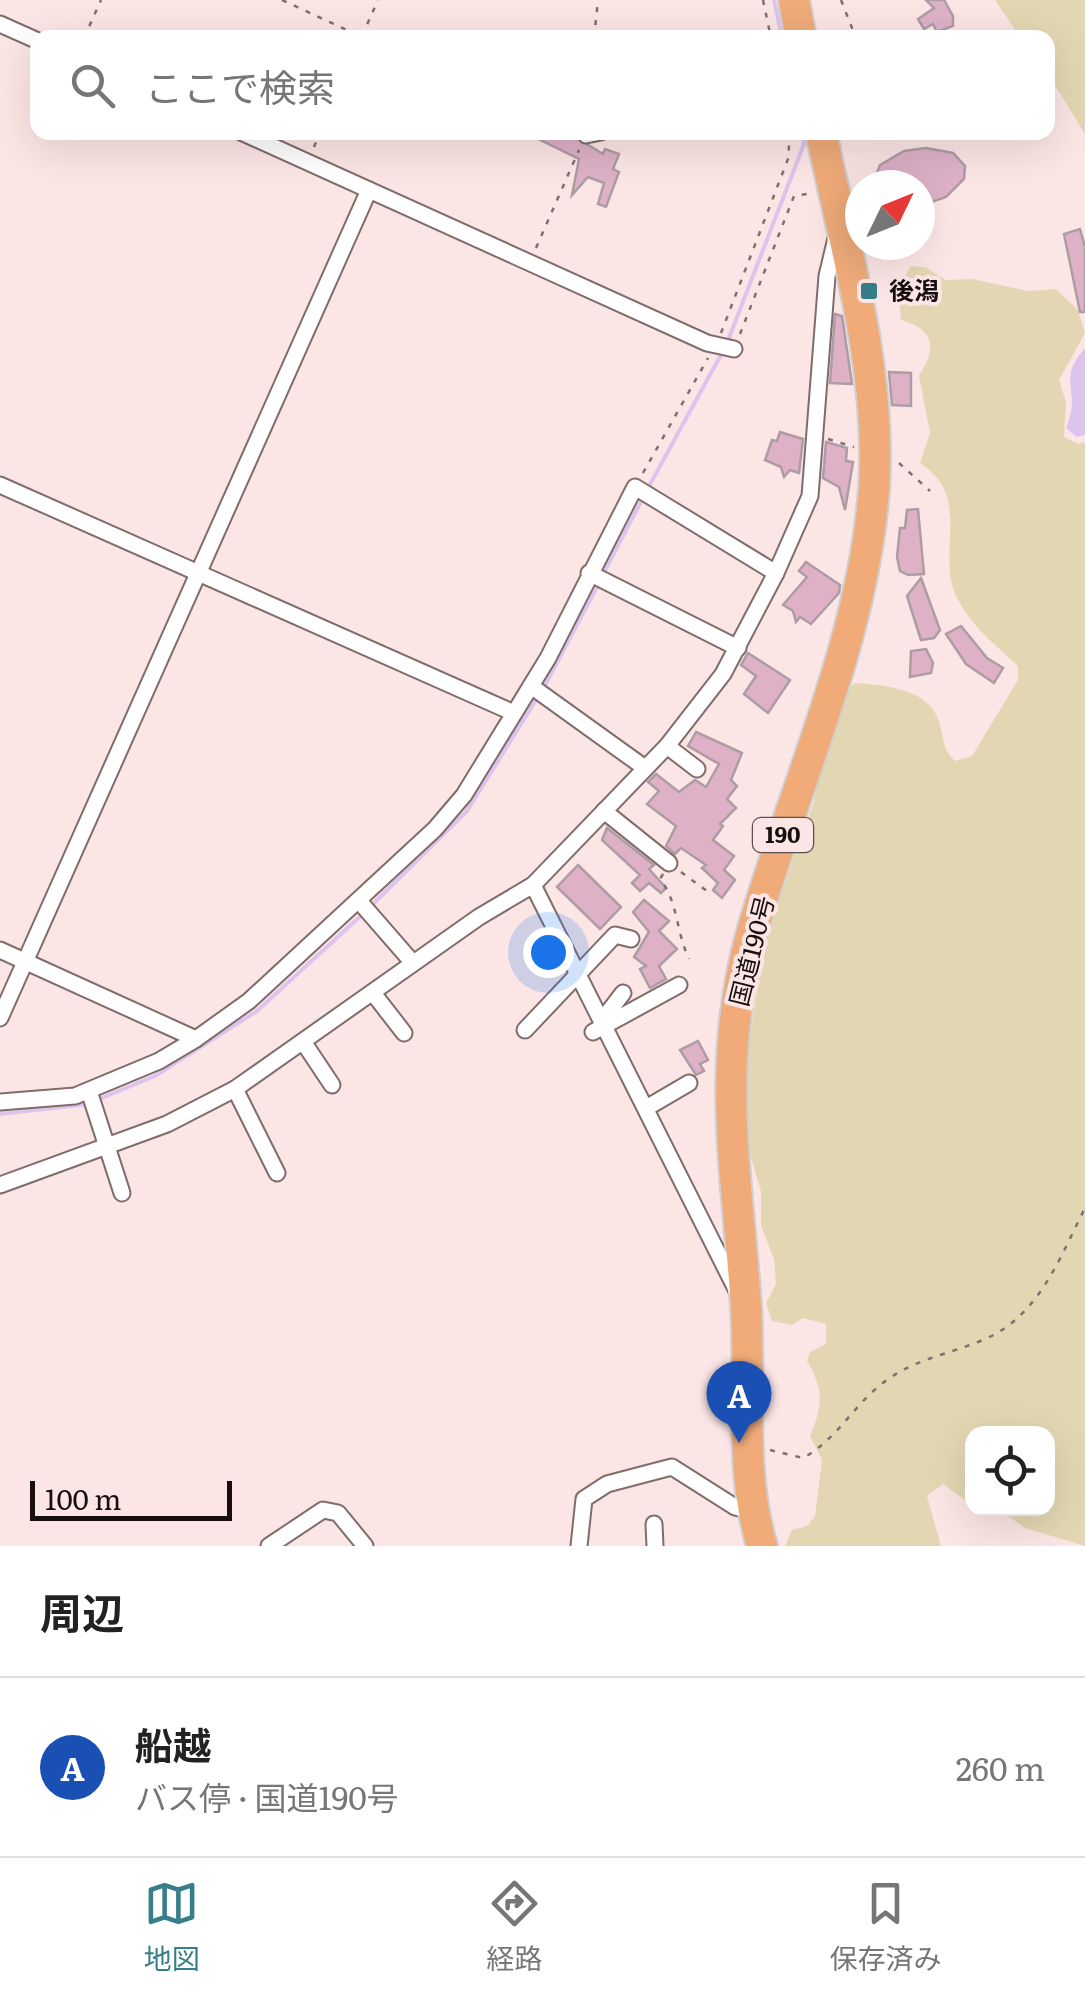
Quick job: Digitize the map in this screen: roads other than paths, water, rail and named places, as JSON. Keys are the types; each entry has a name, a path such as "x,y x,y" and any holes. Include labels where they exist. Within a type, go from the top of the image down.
{"highway":[{"path":"794,0 800,30"},
{"name":"国道190号","path":"762,1546 752,1511 746,1308 730,1157 729,1084 734,1024 752,934 841,651 861,572 874,489 870,383 823,140"}],"street":[{"path":"0,24 30,37"},
{"path":"259,140 707,343 734,349"},
{"path":"0,1018 369,190"},
{"path":"0,1185 167,1124 235,1089 413,963 533,886 667,746 738,648 810,496 827,276 840,225"},
{"path":"0,485 514,713"},
{"path":"0,1102 75,1096 159,1061 249,1000 359,900 454,806 531,686 635,487 776,573"},
{"path":"589,574 738,648"},
{"path":"531,686 645,768"},
{"path":"667,746 697,768"},
{"path":"604,811 669,862"},
{"path":"533,886 601,1025 648,1107 746,1308"},
{"path":"359,900 413,963"},
{"path":"525,1030 615,935 631,939"},
{"path":"0,950 196,1039"},
{"path":"601,1025 679,985"},
{"path":"374,993 404,1034"},
{"path":"601,1025 622,993"},
{"path":"304,1043 332,1086"},
{"path":"648,1107 689,1082"},
{"path":"235,1089 277,1173"},
{"path":"89,1090 122,1193"},
{"path":"580,1546 584,1499 594,1490 672,1467 735,1507 752,1511"},
{"path":"269,1546 323,1510 338,1514 366,1546"},
{"path":"654,1524 655,1546"}],"waterway":[{"path":"774,0 780,30"},
{"path":"727,343 803,140"},
{"path":"648,488 723,351"},
{"path":"602,576 644,496"},
{"path":"544,687 598,585"},
{"path":"372,905 467,811 539,695"},
{"path":"97,1100 155,1076 257,1011 365,912"},
{"path":"0,1114 88,1104"}],"place":[{"name":"後潟","path":"869,291"},
{"name":"船越","path":"739,1443"}]}
